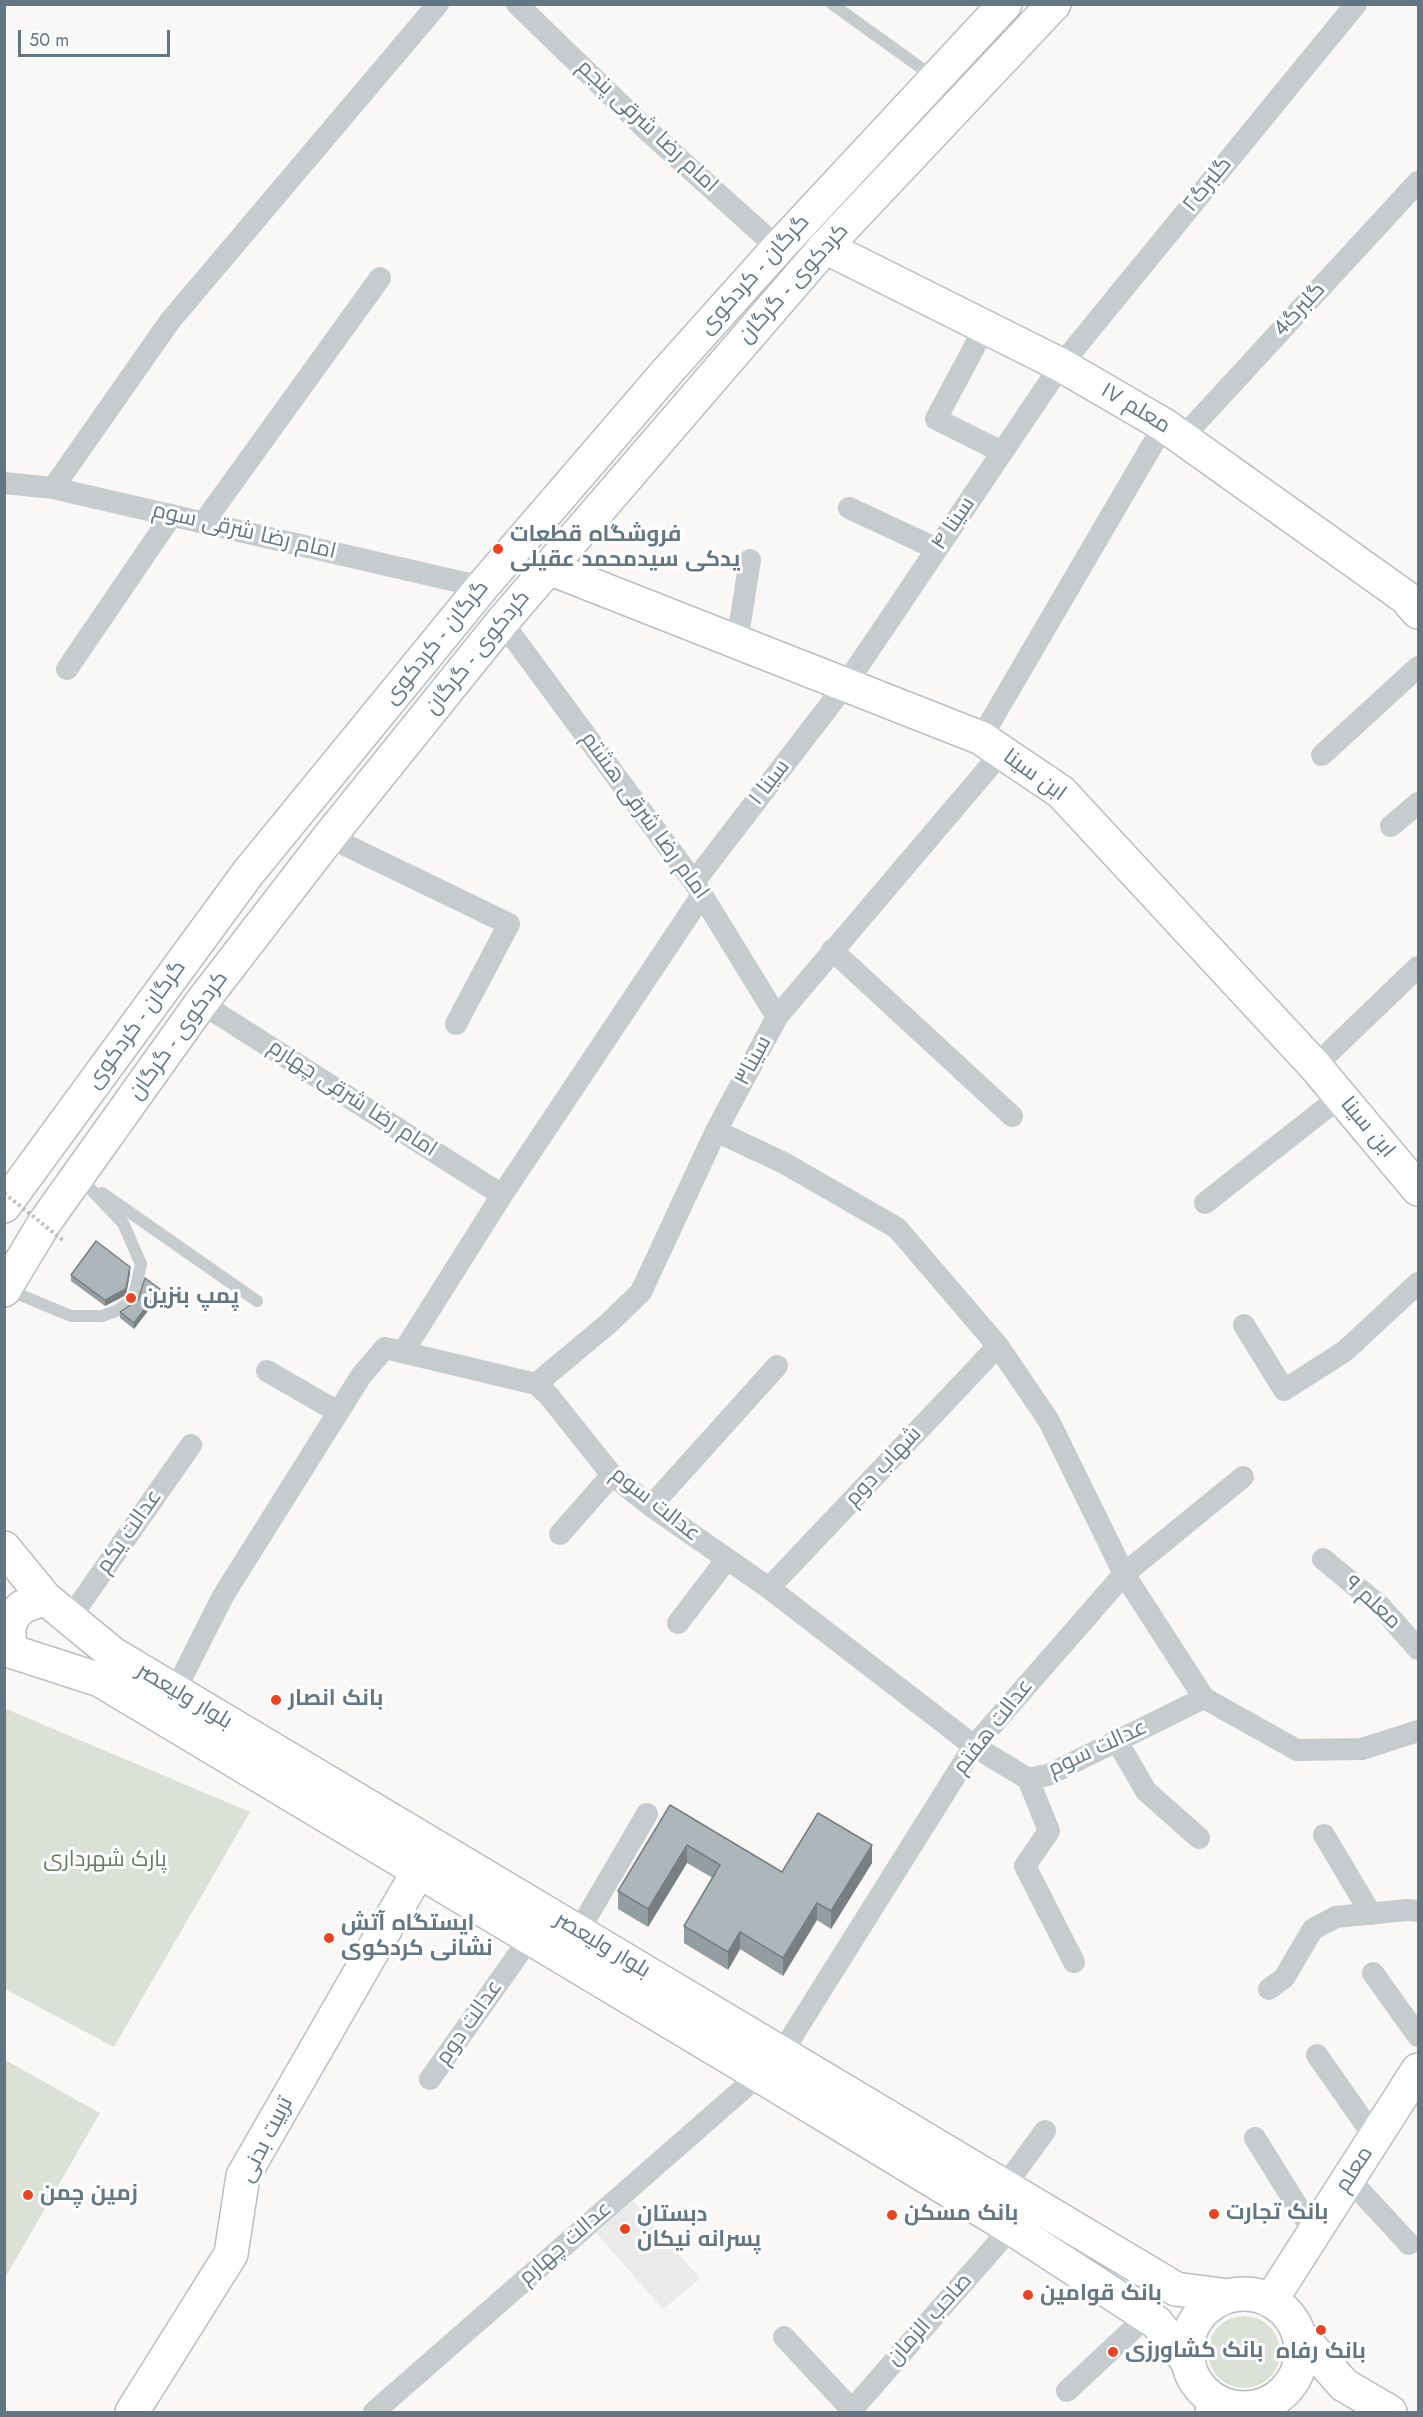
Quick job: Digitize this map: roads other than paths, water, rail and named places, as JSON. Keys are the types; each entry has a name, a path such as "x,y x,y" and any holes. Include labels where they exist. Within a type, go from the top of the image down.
{"main road":[{"name":"گرگان - کردکوی","path":"4,1206 248,873 482,587 666,374 778,249 1005,4"},
{"name":"کردکوی - گرگان","path":"5,1289 45,1222 201,1003 329,837 502,622 825,247 1054,4"},
{"name":"معلم ۱۷","path":"825,247 1061,365 1173,431 1414,597"},
{"name":"ابن سینا","path":"549,568 846,684 992,745 1061,792 1315,1066 1419,1189"},
{"name":"بلوار ولیعصر","path":"4,1548 45,1598 113,1654 578,1932 1011,2228 1156,2322 1189,2364"},
{"path":"9,1650 9,1627 14,1616 22,1607 45,1598"},
{"name":"بلوار ولیعصر","path":"9,1650 100,1680 530,1938 1004,2187 1176,2289 1228,2296"},
{"name":"تربیت بدنی","path":"132,2412 231,2254 243,2176 418,1872"},
{"name":"معلم","path":"1271,2300 1419,2070"},
{"path":"1261,2406 1277,2398 1290,2385 1299,2369 1302,2352 1299,2334 1293,2320 1284,2309 1271,2300 1257,2295 1228,2296 1206,2309 1191,2330 1187,2346 1194,2379 1215,2407 1261,2406 1299,2412"},
{"path":"1299,2334 1344,2385 1390,2412"}],"street":[{"path":"53,488 170,321 438,4"},
{"name":"امام رضا شرقی پنجم","path":"517,4 648,131 778,249"},
{"name":"گلبرگ۲","path":"1061,365 1356,4"},
{"name":"گلبرگ4","path":"992,745 1173,431 1419,182"},
{"path":"204,522 380,278"},
{"path":"985,327 936,419 1002,452"},
{"name":"سینا ۴","path":"846,684 1061,365"},
{"name":"امام رضا شرقی سوم","path":"4,483 53,488 482,587"},
{"path":"849,508 937,549"},
{"path":"67,669 172,515"},
{"path":"737,642 750,560"},
{"name":"امام رضا شرقی هشتم","path":"502,622 698,888 777,1017"},
{"path":"1322,755 1419,667"},
{"name":"سینا ۱","path":"403,1352 698,888 846,684"},
{"name":"سینا۳","path":"536,1384 609,1323 641,1292 717,1131 777,1017 992,745"},
{"path":"1391,826 1419,803"},
{"path":"329,837 509,924 456,1024"},
{"path":"832,950 1012,1116"},
{"path":"1315,1066 1419,967"},
{"name":"امام رضا شرقی چهارم","path":"201,1003 502,1195"},
{"path":"1205,1203 1340,1097"},
{"path":"717,1131 784,1164 897,1228 998,1346 1049,1421 1124,1574 1204,1698 1297,1750 1362,1749 1419,1731"},
{"path":"1244,1325 1284,1390 1345,1352 1419,1283"},
{"name":"شهاب دوم","path":"770,1588 998,1346"},
{"path":"175,1691 223,1596 361,1376 385,1348 536,1384"},
{"path":"651,1506 777,1366"},
{"path":"267,1371 338,1412"},
{"name":"عدالت سوم","path":"536,1384 549,1396 612,1475 651,1506 770,1588 974,1746 1028,1779 1048,1775 1204,1698"},
{"name":"عدالت یکم","path":"70,1618 191,1445"},
{"path":"560,1534 612,1475"},
{"name":"عدالت هفتم","path":"770,2064 974,1746 1124,1574 1243,1477"},
{"path":"678,1623 727,1559"},
{"name":"معلم ۹","path":"1323,1559 1381,1607 1419,1649"},
{"path":"1117,1741 1146,1791 1199,1838"},
{"path":"1028,1779 1050,1831 1025,1866 1074,1962"},
{"path":"578,1932 647,1814"},
{"path":"1324,1835 1371,1914"},
{"path":"1269,1989 1284,1978 1313,1929 1336,1917 1419,1911"},
{"name":"عدالت دوم","path":"430,2079 530,1938"},
{"path":"1372,1973 1419,2036"},
{"path":"1317,2055 1375,2138"},
{"name":"عدالت چهارم","path":"374,2412 770,2064"},
{"path":"1004,2187 1045,2131"},
{"path":"1255,2138 1314,2233"},
{"path":"1349,2179 1409,2244"},
{"name":"صاحب الزمان","path":"850,2411 1011,2228"},
{"path":"1067,2391 1147,2316"},
{"path":"784,2337 850,2411"}],"lane":[{"path":"832,4 936,79"},
{"path":"5,1289 70,1316 102,1316 134,1300 141,1264 123,1223 79,1177"},
{"path":"79,1177 257,1301"}],"place":[{"name":"فروشگاه قطعات یدکی سیدمحمد عقیلی","path":"498,549"},
{"name":"پمپ بنزین","path":"131,1298"},
{"name":"بانک انصار","path":"276,1700"},
{"name":"ایستگاه آتش نشانی کردکوی","path":"329,1938"},
{"name":"زمین چمن","path":"28,2195"},
{"name":"بانک تجارت","path":"1214,2214"},
{"name":"بانک مسکن","path":"892,2215"},
{"name":"دبستان پسرانه نیکان","path":"625,2229"},
{"name":"بانک قوامین","path":"1028,2295"},
{"name":"بانک رفاه","path":"1321,2330"},
{"name":"بانک کشاورزی","path":"1113,2352"}],"park label":[{"name":"پارک شهرداری","path":"105,1861"}]}
